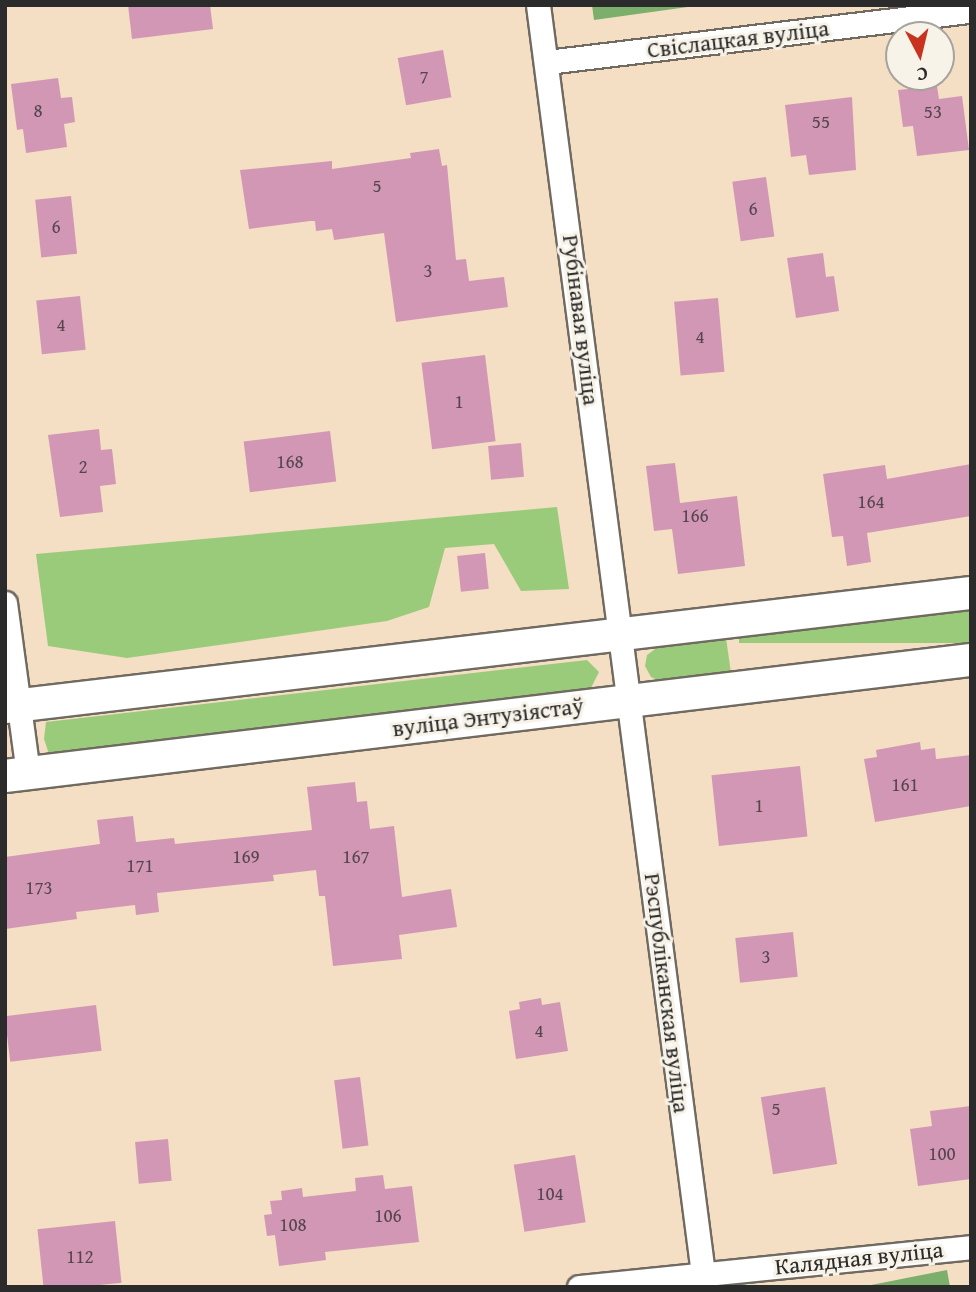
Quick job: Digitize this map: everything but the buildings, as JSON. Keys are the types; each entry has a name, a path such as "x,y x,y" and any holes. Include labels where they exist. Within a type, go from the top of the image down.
{"street":[{"name":"Рубінавая вуліца","path":"538,5 629,700"},
{"name":"Свіслацкая вуліца","path":"547,62 971,11"},
{"path":"13,706 971,593"},
{"path":"5,603 16,775"},
{"name":"вуліца Энтузіястаў","path":"16,775 971,660"},
{"name":"Рэспубліканская вуліца","path":"629,700 701,1280"},
{"name":"Калядная вуліца","path":"579,1287 701,1280 971,1247"}],"green space":[{"path":"592,5 702,5 594,20"},
{"path":"557,507 569,589 521,591 494,544 445,548 429,607 387,621 127,658 48,646 36,554"},
{"path":"739,610 971,610 971,643 739,643"},
{"path":"726,638 731,673 664,683 651,677 645,666 647,655 658,647"},
{"path":"587,660 599,672 590,690 49,754 44,739 46,722"},
{"path":"947,1270 950,1287 861,1287"}]}
